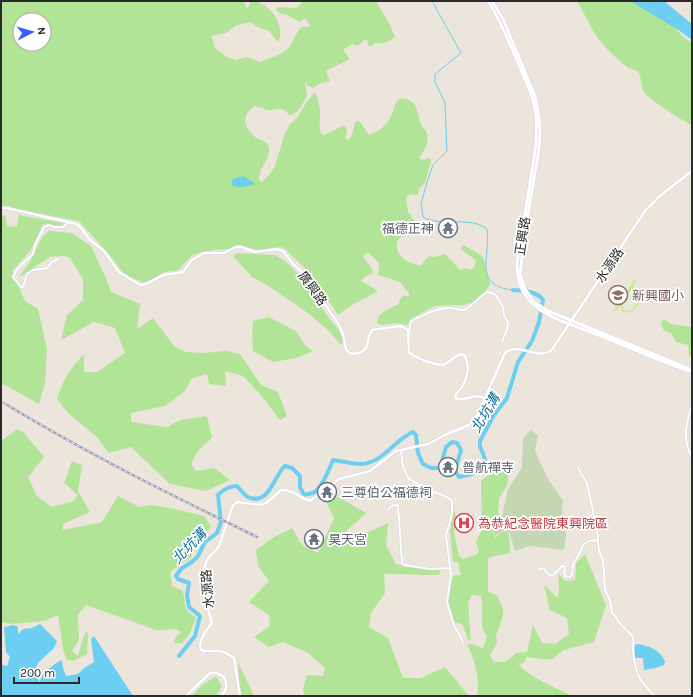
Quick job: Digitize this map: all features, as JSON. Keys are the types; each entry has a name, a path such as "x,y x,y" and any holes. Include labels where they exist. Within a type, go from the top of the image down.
{"main road":[{"name":"正興路","path":"488,1 504,31 519,65 532,96 536,113 536,145 517,264 517,276 525,296 544,311 692,371"},
{"name":"正興路","path":"492,1 503,19 535,96 539,116 540,131 538,149 520,274 526,291 539,308"}],"street":[{"name":"水源路","path":"240,696 234,658 224,652 205,651 201,650 200,647 200,643 207,629 212,623 209,613 204,576 205,564 211,554 217,550 219,546 233,505 238,502 262,505 267,503 281,490 288,490 310,501 339,479 370,471 396,451 434,442 445,435 469,425 477,416 505,353 513,349 544,354 551,351 645,211 661,195 692,171"},
{"name":"廣興路","path":"1,208 7,208 77,224 82,228 90,240 104,251 119,272 140,285 151,283 166,274 183,272 192,260 204,253 224,253 236,247 241,247 255,252 277,249 283,251 294,265 308,277 315,293 338,323 343,335 346,349 349,353 357,354 365,350 369,335 375,329 402,326 408,330 409,333"},
{"path":"58,259 52,262 47,268 33,270 27,274 23,287 21,287 13,277 17,269 33,254 35,245 44,227 49,225 63,227 69,222"},
{"path":"485,398 479,395 460,400 455,398 456,394 461,390 466,381 468,370 467,360 462,354 443,365 421,359 408,352 411,321 433,311 449,308 466,310 487,292 493,293 503,307 504,316 508,322 502,342"},
{"path":"692,405 685,436 692,457"},
{"path":"401,449 403,467 409,479 451,500 452,514 446,535 451,568 447,602 454,626 463,643"},
{"path":"578,468 587,483 598,530 599,551 603,560 604,568 605,590 610,600 612,613 616,616 618,622 632,636 634,658 639,678 656,696"},
{"path":"389,509 394,504 398,505 402,563 404,565 430,569 451,568"},
{"path":"539,570 541,568 544,569 550,575 554,575 562,566 564,566 565,576 570,577 572,575 573,565 584,544 589,541 598,540"},
{"path":"186,696 210,673 214,672 224,677 226,691 222,696"}],"green space":[{"path":"1,1 245,1 245,6 248,8 251,1 257,2 269,9 278,22 280,35 278,42 269,31 257,27 250,22 235,26 226,33 211,36 215,48 227,57 235,60 247,57 260,62 276,56 286,50 291,45 301,27 308,27 310,25 305,18 300,22 287,15 279,13 276,10 277,7 297,8 303,1 376,1 395,37 387,42 375,43 369,47 367,40 365,39 358,46 352,44 344,49 349,58 348,60 326,71 330,81 321,83 313,88 308,86 306,82 305,83 307,96 300,108 295,113 289,115 281,109 268,110 255,106 247,113 245,121 250,132 267,143 269,147 268,156 260,171 259,180 262,182 270,174 275,166 285,133 290,124 297,118 315,92 320,107 321,133 324,135 327,134 344,125 347,130 345,138 347,140 351,137 356,121 360,122 369,135 383,127 388,121 398,100 406,99 414,103 416,106 419,120 427,134 427,144 419,158 422,160 430,158 431,161 425,183 419,189 418,195 411,194 406,197 408,212 417,224 418,230 412,235 400,237 397,242 398,252 404,259 412,264 421,265 429,256 434,257 445,254 460,270 465,268 474,268 476,261 461,249 463,245 481,255 484,260 490,284 474,302 464,305 435,306 412,318 407,325 398,323 382,325 377,323 379,316 388,309 399,304 400,299 403,296 410,295 400,282 378,275 379,263 367,253 363,256 371,267 373,273 366,276 361,281 377,290 377,292 352,305 338,315 331,304 322,297 309,272 284,248 280,247 269,250 259,250 240,245 228,249 203,252 192,255 179,270 164,272 149,284 125,275 108,253 79,221 15,209 9,206 1,206"},
{"path":"577,1 636,1 670,24 686,39 692,42 692,125 666,110 644,92 639,73 627,67 603,45"},
{"path":"5,215 7,226 17,227 19,215 63,223 60,226 43,224 31,250 12,271 25,301 38,309 47,349 45,383 39,404 1,383 1,217"},
{"path":"49,231 72,233 91,246 111,292 140,304 137,329 153,318 174,346 185,352 203,353 227,351 240,354 261,385 278,392 287,416 280,420 260,394 243,376 225,371 226,386 209,384 207,374 191,379 185,391 165,406 131,413 131,422 167,427 180,420 207,416 212,438 197,452 191,464 196,471 214,468 230,480 206,491 170,484 131,447 109,453 97,437 68,413 57,399 62,385 74,365 84,354 84,372 97,372 125,353 115,328 94,322 61,340 67,315 83,300 83,279 69,257 50,257 18,278 30,262 42,237"},
{"path":"238,253 274,255 284,260 305,280 328,317 342,334 343,342 341,345 329,331 308,313 270,287 252,277 233,256"},
{"path":"635,279 637,279 633,287 642,292 641,301 631,312 626,313 622,311 620,306 616,311 614,310","holes":["634,289 640,291 640,297 632,310 625,311 623,309 623,303 627,295"]},
{"path":"269,317 296,331 305,345 313,351 296,358 273,362 253,351 253,321"},
{"path":"664,319 671,324 692,327 692,358 689,355 688,345 676,342 671,333 664,331 661,323"},
{"path":"17,429 24,433 44,457 28,477 37,496 52,507 74,501 78,495 64,483 72,461 82,465 78,491 90,512 63,524 63,530 102,522 118,496 139,507 151,505 204,516 211,526 190,558 170,572 172,586 183,591 186,610 196,618 189,635 182,643 174,643 175,638 181,632 176,629 156,630 86,605 78,615 79,640 72,651 78,656 86,630 88,635 87,654 73,661 66,659 58,615 44,621 12,624 2,622 1,625 1,441"},
{"path":"530,430 538,435 535,451 547,477 563,501 562,511 566,537 564,550 529,546 515,551 510,534 505,529 495,536 493,530 503,524 502,516 508,489 522,468 523,439"},
{"path":"502,465 510,466 507,486 499,498 498,511 502,525 492,529 495,538 505,529 509,534 510,553 488,559 488,592 497,595 503,609 503,616 496,635 497,643 490,655 494,662 505,662 517,653 527,652 533,625 542,643 555,644 569,634 567,618 550,610 544,585 558,598 558,573 565,581 575,580 576,563 585,554 606,605 594,642 564,650 551,660 527,657 523,664 518,663 534,677 572,696 477,696 478,682 476,669 467,644 472,644 483,648 487,637 482,627 481,596 472,595 468,603 471,640 468,640 463,625 454,622 448,601 453,576 461,575 458,562 453,562 450,531 454,509 456,517 454,533 459,556 463,559 477,554 479,551 476,542 482,529 481,481"},
{"path":"338,497 366,513 345,532 341,545 388,523 386,545 396,564 440,570 439,575 384,574 385,593 371,613 369,627 388,638 403,678 421,678 445,667 469,696 305,696 303,689 307,675 323,676 325,668 308,653 283,642 269,647 254,637 270,626 269,615 249,602 269,581 258,566 256,550 274,537 292,528 302,545 318,553 334,518 326,502"},
{"path":"238,662 254,696 240,696"},
{"path":"216,676 222,686 216,696 192,696 201,686"}],"water":[{"path":"630,1 664,1 692,24 692,40 680,31"},
{"path":"243,176 254,183 254,185 240,187 233,186 231,184 233,179"},
{"path":"40,624 57,641 54,648 39,662 33,672 40,682 45,672 54,664 62,660 66,676 78,674 94,662 91,639 94,636 133,696 1,696 1,664 7,666 10,657 6,652 4,627 14,625 18,627 18,634 23,629 32,628"},
{"path":"638,644 650,647 657,651 665,661 664,665 644,670 643,658 635,658 634,645"}],"waterway":[{"name":"北坑溝","path":"432,1 461,53 435,74 435,82 445,103 447,151 433,165 421,204 423,217 438,222 472,223 487,229 488,239 486,268 488,276 492,283 500,287 513,290"},
{"name":"北坑溝","path":"179,656 195,636 200,616 189,607 187,595 189,583 178,579 176,576 181,569 198,556 205,542 217,533 221,522 218,495 229,487 237,486 248,497 255,499 261,498 270,489 285,466 292,468 300,476 300,487 304,495 312,493 316,491 321,484 333,460 358,464 369,463 382,456 400,440 413,432 416,435 418,453 423,464 431,468 440,468 446,447 452,442 457,443 461,450 455,471 459,477 472,474 482,468 485,459 480,446 480,441 494,415 507,398 518,362 532,341 539,322 543,300 534,293 513,290"}],"railway":[{"path":"4,403 97,456 257,537"}],"place":[{"name":"福德正神","path":"448,228"},
{"name":"新興國小","path":"618,295"},
{"name":"普航禪寺","path":"448,467"},
{"name":"三尊伯公福德祠","path":"327,492"},
{"name":"為恭紀念醫院東興院區","path":"464,523"},
{"name":"昊天宮","path":"314,539"}]}
